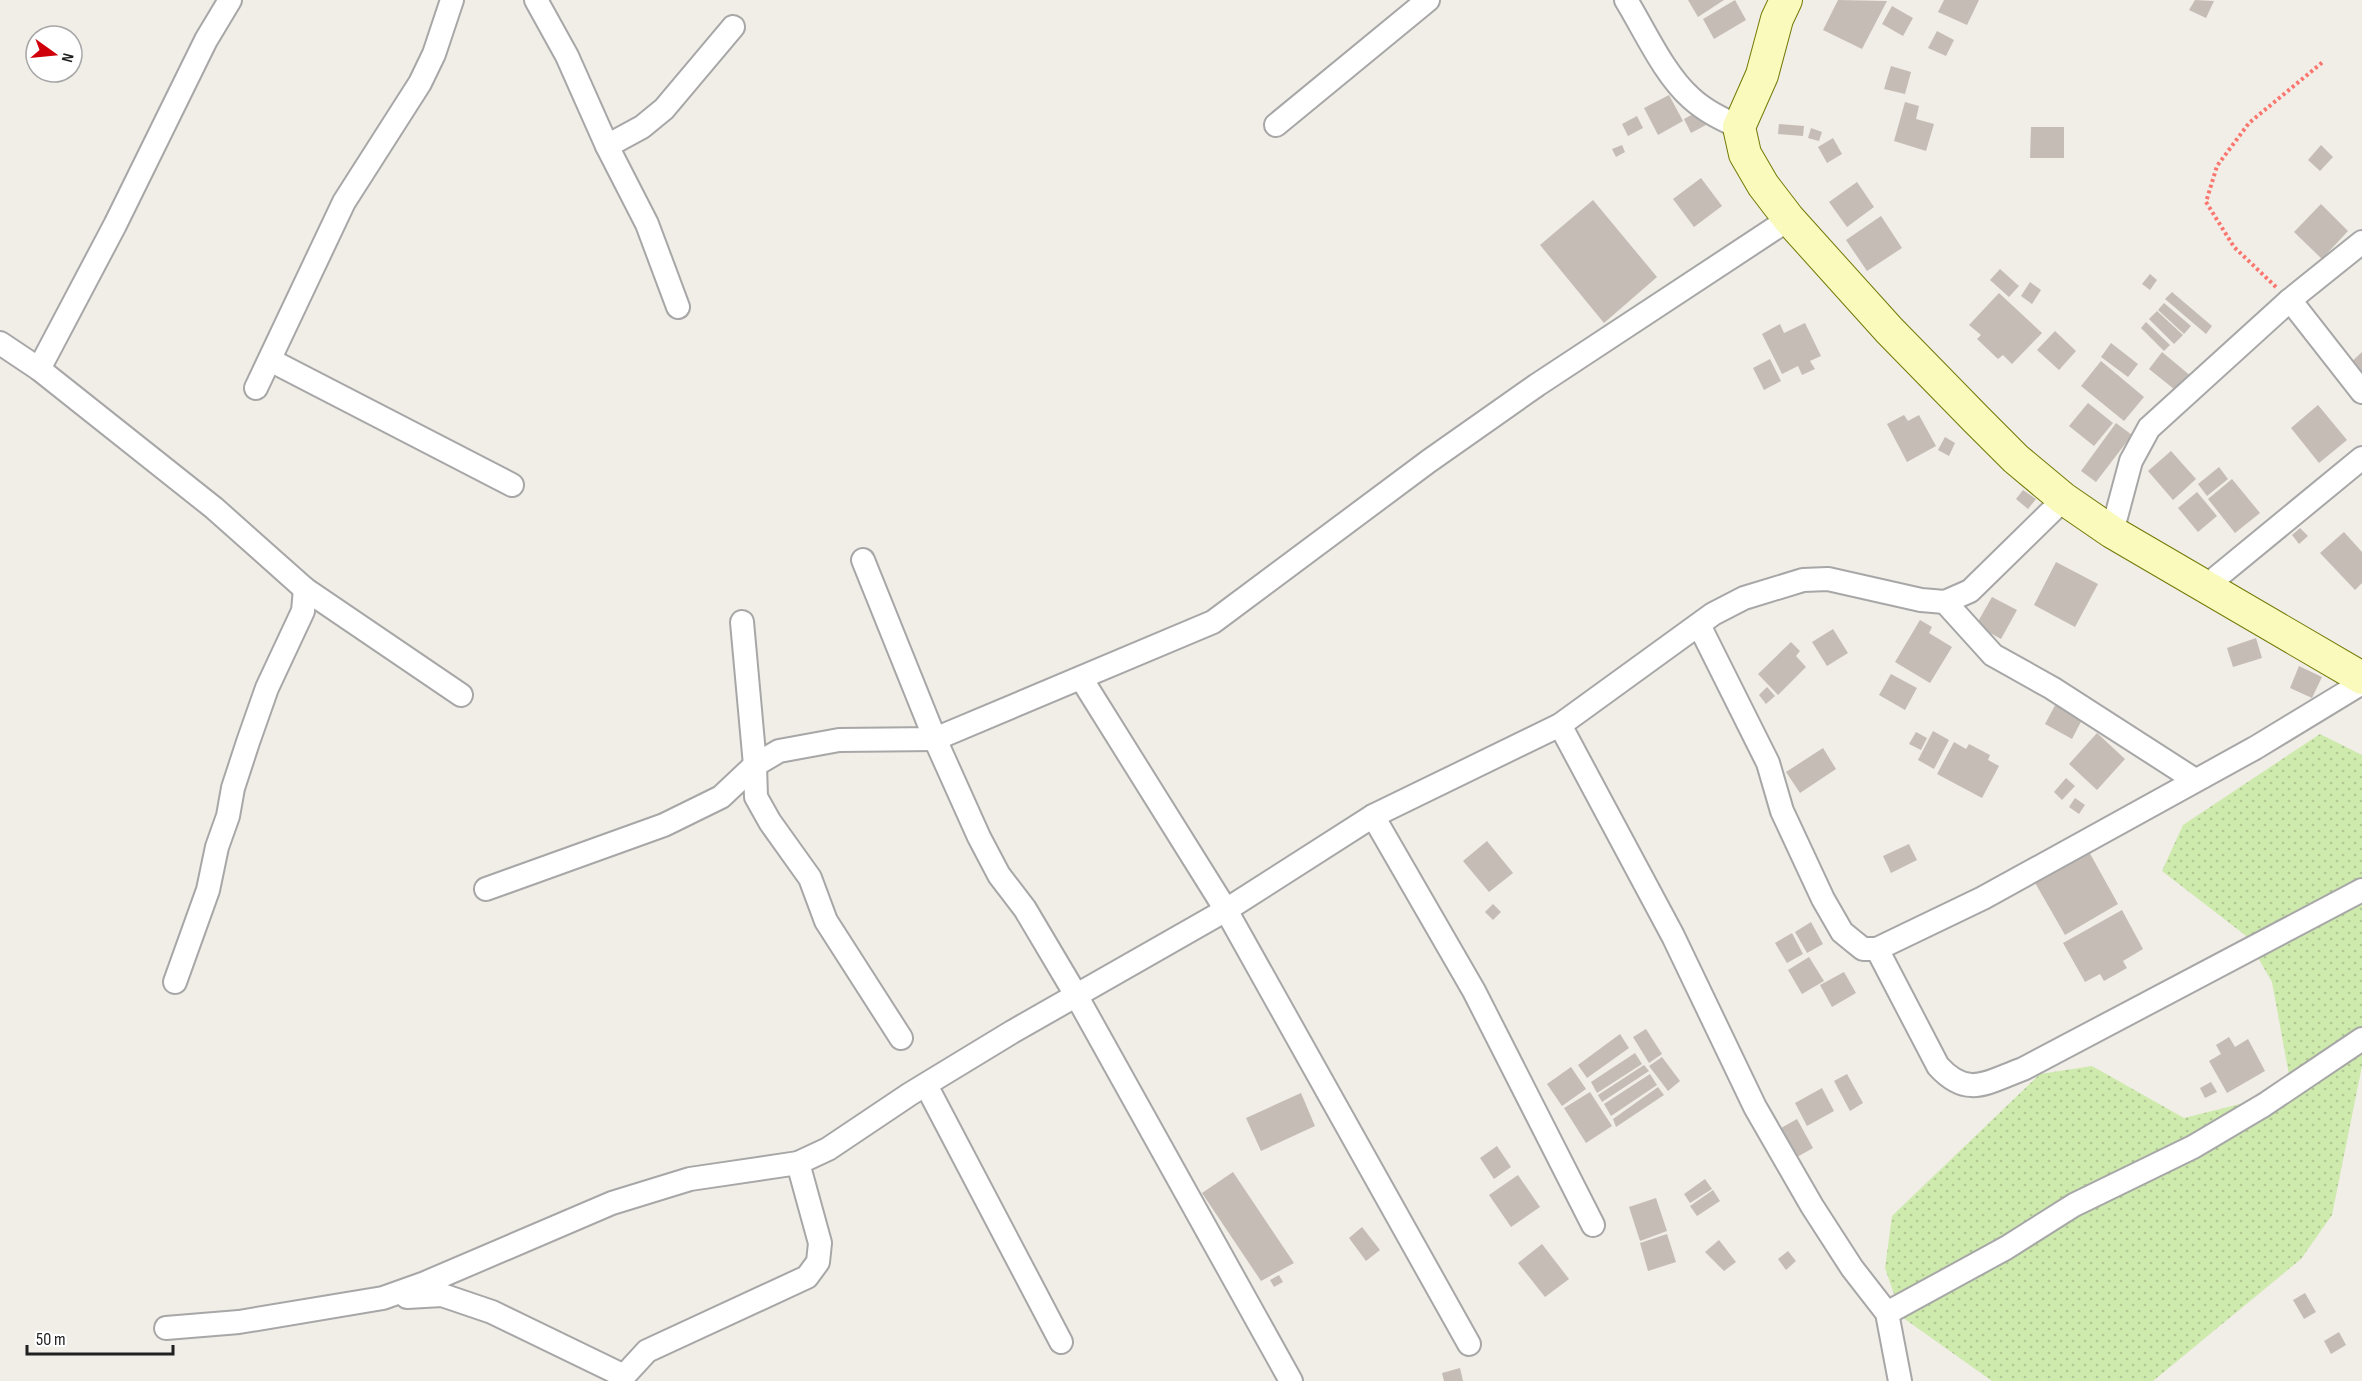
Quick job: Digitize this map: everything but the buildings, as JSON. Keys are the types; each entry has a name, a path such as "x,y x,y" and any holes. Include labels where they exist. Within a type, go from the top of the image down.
{"main road":[{"path":"1786,0 1777,19 1762,75 1739,127 1745,154 1763,185 1790,219 1889,330 1976,419 2016,459 2064,499 2112,532 2362,678"}],"street":[{"path":"39,369 115,225 206,40 230,0"},
{"path":"256,388 344,202 420,83 434,54 452,0"},
{"path":"536,0 567,56 607,146 647,224 678,308"},
{"path":"1276,125 1428,0"},
{"path":"1626,0 1674,79 1690,98 1713,115 1739,127"},
{"path":"607,146 642,127 664,109 733,27"},
{"path":"486,890 664,825 721,797 755,765 779,751 839,740 935,739 1213,622 1429,461 1537,385 1790,219"},
{"path":"2112,532 2132,461 2149,428 2290,300 2362,242"},
{"path":"2290,300 2362,392"},
{"path":"0,343 39,369 214,508 305,589 461,695"},
{"path":"270,360 512,485"},
{"path":"2205,587 2362,458"},
{"path":"382,1298 425,1283 612,1203 690,1179 798,1163 828,1149 926,1085 1076,995 1226,910 1373,816 1560,725 1713,614 1744,598 1803,580 1828,579 1921,600 1945,602 1970,591 2064,499"},
{"path":"863,560 935,739 979,837 999,875 1025,909 1076,995 1291,1381"},
{"path":"175,982 208,890 217,847 248,742 267,688 303,612 305,589"},
{"path":"1945,602 1993,655 2052,688 2195,780"},
{"path":"742,622 756,797 770,822 810,878 826,921 901,1038"},
{"path":"1699,625 1768,763 1782,811 1823,899 1842,932 1863,949 1878,949 1983,898 2195,780 2362,683"},
{"path":"1081,678 1226,910 1469,1344"},
{"path":"1560,725 1673,936 1755,1107 1812,1206 1852,1268 1887,1313 1900,1381"},
{"path":"1373,816 1474,991 1593,1225"},
{"path":"1878,949 1938,1066 1948,1078 1961,1085 1976,1086 2023,1069 2362,890"},
{"path":"1887,1313 2006,1248 2073,1205 2193,1147 2264,1105 2362,1039"},
{"path":"926,1085 1061,1342"},
{"path":"166,1328 239,1322 382,1298 441,1295 492,1312 624,1376 647,1351 807,1277 818,1262 820,1243 798,1163"}],"path":[{"path":"2290,300 2234,247 2206,202 2217,166 2248,123 2324,62"}],"green space":[{"path":"2320,734 2362,755 2362,1066 2332,1215 2301,1259 2153,1381 1992,1381 1902,1317 1885,1268 1892,1216 2040,1074 2092,1066 2184,1118 2292,1091 2272,982 2245,935 2162,871 2183,825"}]}
